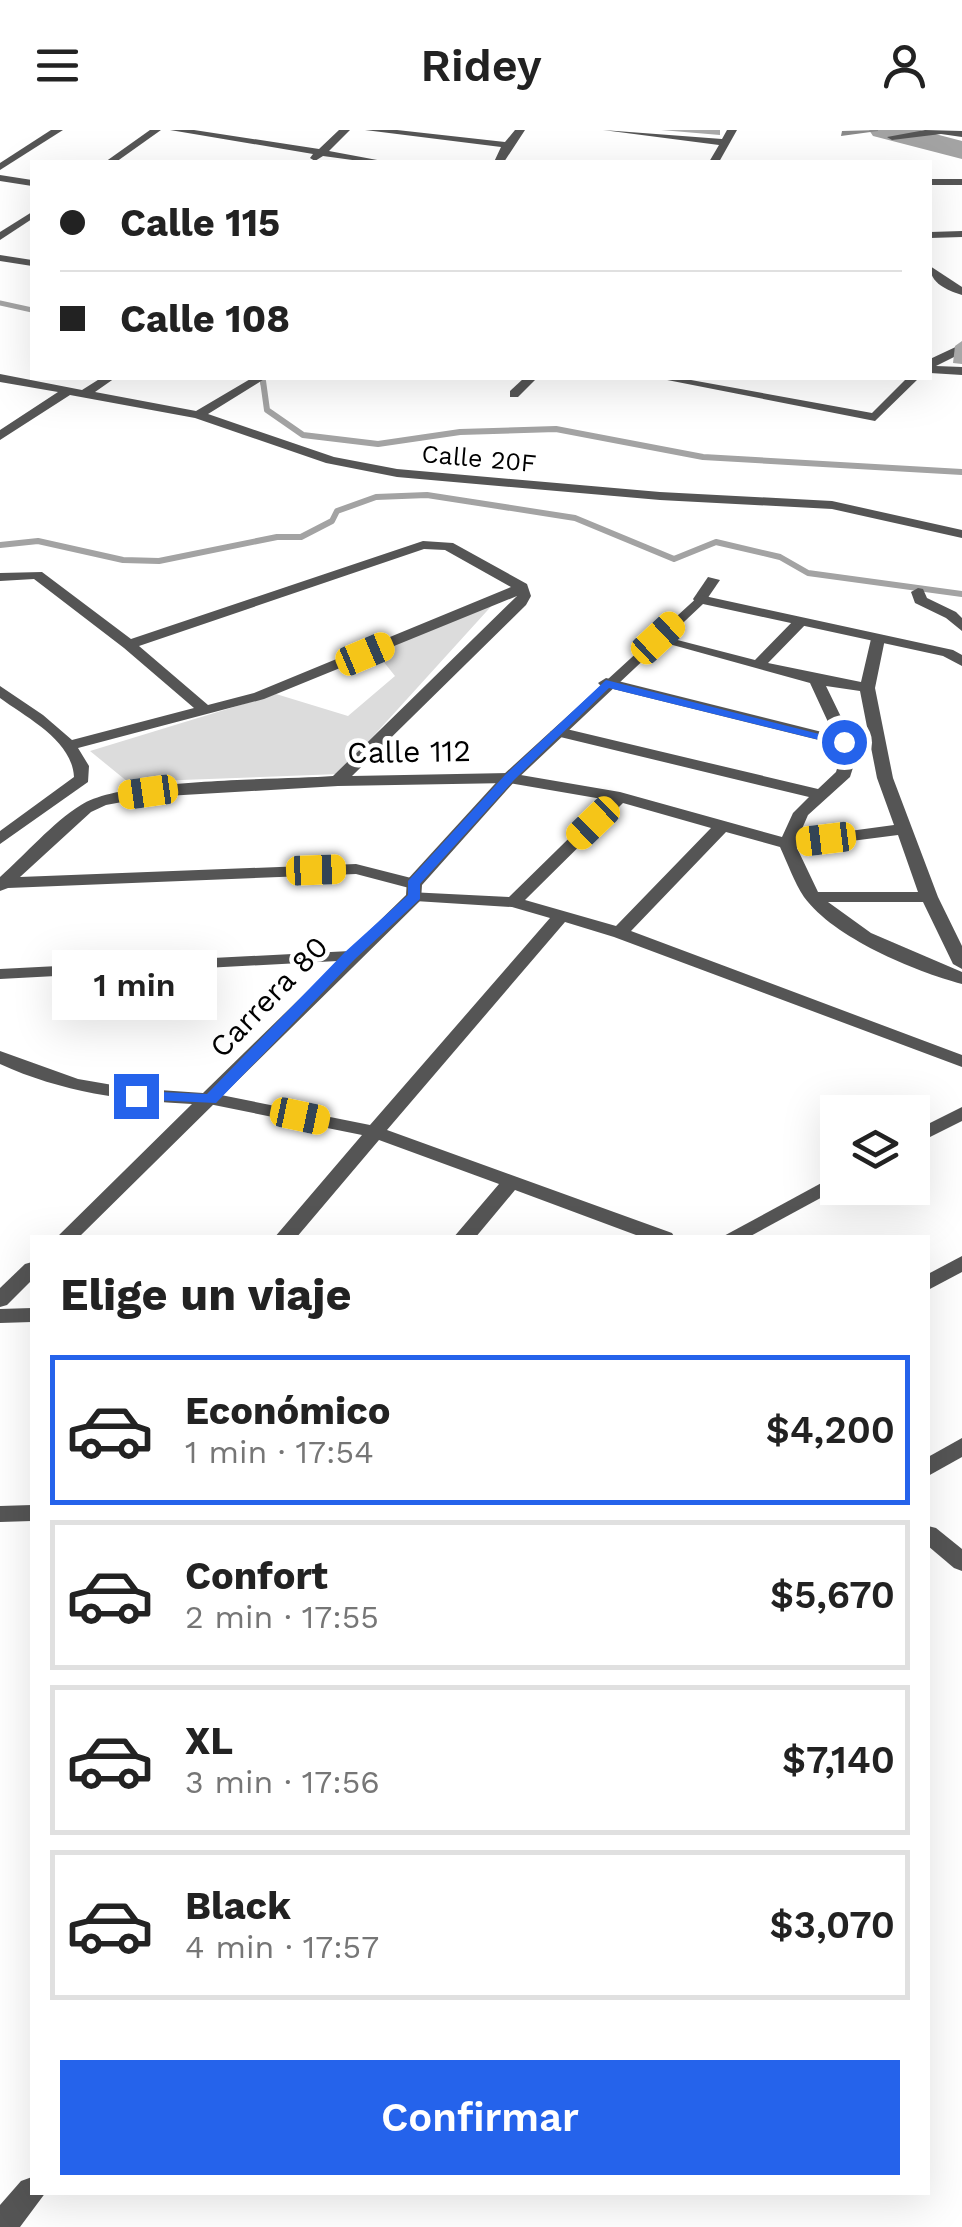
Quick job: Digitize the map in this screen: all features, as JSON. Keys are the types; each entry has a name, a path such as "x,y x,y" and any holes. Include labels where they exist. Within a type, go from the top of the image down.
{"street":[{"path":"0,166 58,130"},
{"path":"113,160 156,130"},
{"path":"175,130 371,160"},
{"path":"312,160 345,130"},
{"path":"370,130 507,144"},
{"path":"500,160 507,144 520,130"},
{"path":"608,130 723,142"},
{"path":"715,160 732,130"},
{"path":"896,137 930,132 962,134"},
{"path":"0,178 30,182"},
{"path":"932,182 962,182"},
{"path":"0,237 30,217"},
{"path":"932,235 962,234"},
{"path":"0,258 30,264"},
{"path":"932,272 962,292"},
{"path":"932,366 962,348"},
{"path":"932,367 962,372"},
{"name":"Calle 20F","path":"0,378 198,415 331,460 396,473 660,496 832,505 962,534"},
{"path":"85,394 106,380"},
{"path":"198,415 256,380"},
{"path":"514,394 529,380"},
{"path":"674,380 875,417 911,380"},
{"path":"0,436 68,391"},
{"path":"129,645 423,545 448,546 522,587 524,596 520,602 338,781"},
{"path":"7,576 37,576 129,645 206,710"},
{"name":"Carrera 80","path":"69,1235 211,1099 414,890 510,778 700,599 713,580"},
{"path":"71,746 260,696 522,587"},
{"path":"918,592 920,600 951,615 962,627"},
{"path":"700,599 961,658"},
{"path":"760,663 801,622"},
{"path":"658,638 816,680 867,688"},
{"path":"878,639 867,688 885,778 930,897 962,964"},
{"path":"816,680 850,752 844,774 800,813 788,844 812,897 830,914 872,939 962,979"},
{"path":"606,684 844,742"},
{"path":"0,691 71,746 83,770 82,778 0,839"},
{"path":"558,732 823,795"},
{"name":"Calle 112","path":"1,884 85,809 101,801 148,792 338,781 510,778 620,796 788,844 902,829"},
{"path":"513,902 620,796"},
{"path":"620,932 722,827"},
{"path":"1,884 356,869 414,890 513,902 620,932 962,1061"},
{"path":"812,897 930,897"},
{"path":"287,1235 561,916"},
{"path":"0,974 350,956"},
{"path":"0,1057 37,1076 120,1093 211,1099 374,1132 656,1235"},
{"path":"930,1130 962,1113"},
{"path":"466,1235 511,1184"},
{"path":"736,1235 820,1190"},
{"path":"930,1283 962,1264"},
{"path":"0,1300 30,1271"},
{"path":"0,1316 30,1315"},
{"path":"930,1467 962,1446"},
{"path":"0,1514 30,1513"},
{"path":"930,1536 962,1562"},
{"path":"0,2227 30,2193"}],"shaded area":[{"path":"496,601 339,774 128,782 90,751 276,694 348,716 395,676 375,651"}],"waterway":[{"path":"884,130 962,150"},
{"path":"0,303 30,310"},
{"path":"262,380 263,384"},
{"path":"263,381 267,410 303,435 378,444 460,432 556,429 703,457 962,472"},
{"path":"0,545 38,541 123,560 159,561 277,537 301,537 332,521 337,511 376,497 427,495 575,518 674,559 716,542 780,557 808,573 962,594"}],"route":[{"path":"136,1096 211,1099 350,956 415,896 413,884 510,778 606,684 844,742"}]}
